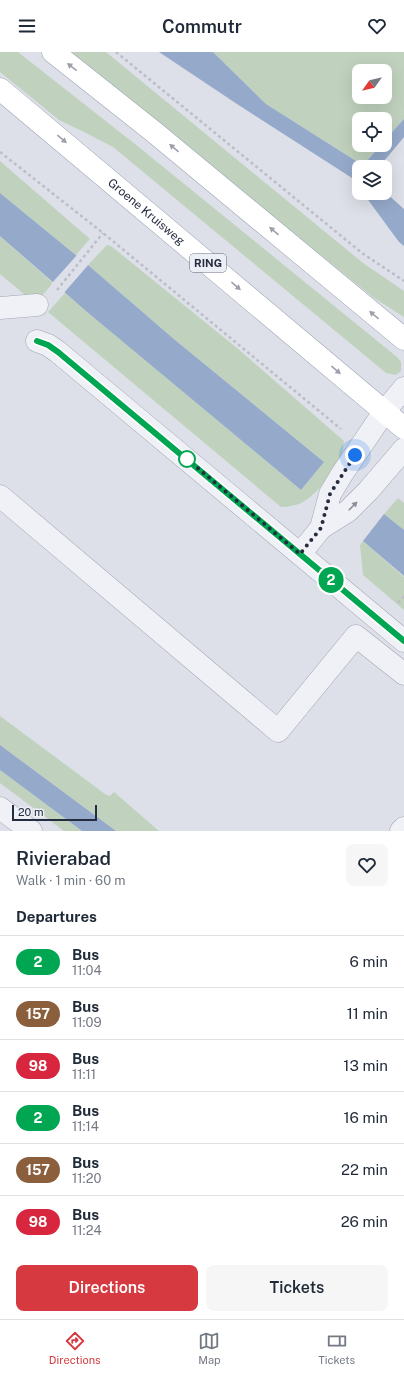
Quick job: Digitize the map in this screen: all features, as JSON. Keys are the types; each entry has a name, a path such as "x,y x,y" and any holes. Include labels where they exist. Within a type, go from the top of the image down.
{"main road":[{"path":"53,52 154,132 404,340"},
{"name":"Groene Kruisweg","path":"0,89 404,428"}],"street":[{"path":"0,308 45,299"},
{"path":"37,341 48,345 58,352 404,641"},
{"path":"321,528 330,494 384,412 404,388"},
{"path":"300,554 321,528 348,511 368,491 404,448"},
{"path":"0,496 278,730 356,636 404,674"},
{"path":"0,808 31,831"},
{"path":"401,831 404,828"}],"path":[{"path":"116,52 362,253 404,281"},
{"path":"0,152 103,233 361,446"},
{"path":"45,299 87,255 103,233"}],"green space":[{"path":"0,52 18,52 135,144 397,357 401,362 401,371 396,375 386,373 113,147 59,120 0,72"},
{"path":"68,52 106,52 363,263 404,291 404,317 374,298"},
{"path":"213,52 404,52 404,119 392,132 392,112 352,112 352,152 375,152 368,160 354,160 266,104"},
{"path":"0,161 90,239 76,255 0,193"},
{"path":"0,236 53,283 40,298 25,295 0,274"},
{"path":"107,245 111,246 237,348 344,441 342,454 334,469 318,490 305,501 299,504 281,507 48,312 65,293 301,490 324,462 175,340 88,265"},
{"path":"398,498 404,503 404,530 384,514"},
{"path":"363,541 404,577 404,610 363,575 360,545"},
{"path":"0,716 105,794 110,796 114,792 159,831 116,831 0,745"},
{"path":"0,770 82,831 64,831 0,783"}],"water":[{"path":"159,52 213,52 266,104 354,160 352,160 352,178"},
{"path":"404,119 404,137 392,151 392,132"},
{"path":"375,152 392,152 385,160 368,160"},
{"path":"0,193 88,265 175,340 324,462 301,490 86,311 0,236"},
{"path":"392,198 404,209 404,246 399,242 368,200 392,200"},
{"path":"384,514 404,530 404,576 363,541"},
{"path":"0,745 116,831 82,831 0,770"}],"pier":[{"path":"78,254 89,264 63,294 51,284"}],"bus line":[{"name":"2","path":"37,341 48,345 58,352 404,641"}],"route":[{"path":"187,459 300,554 321,528 330,494 355,455"}]}
